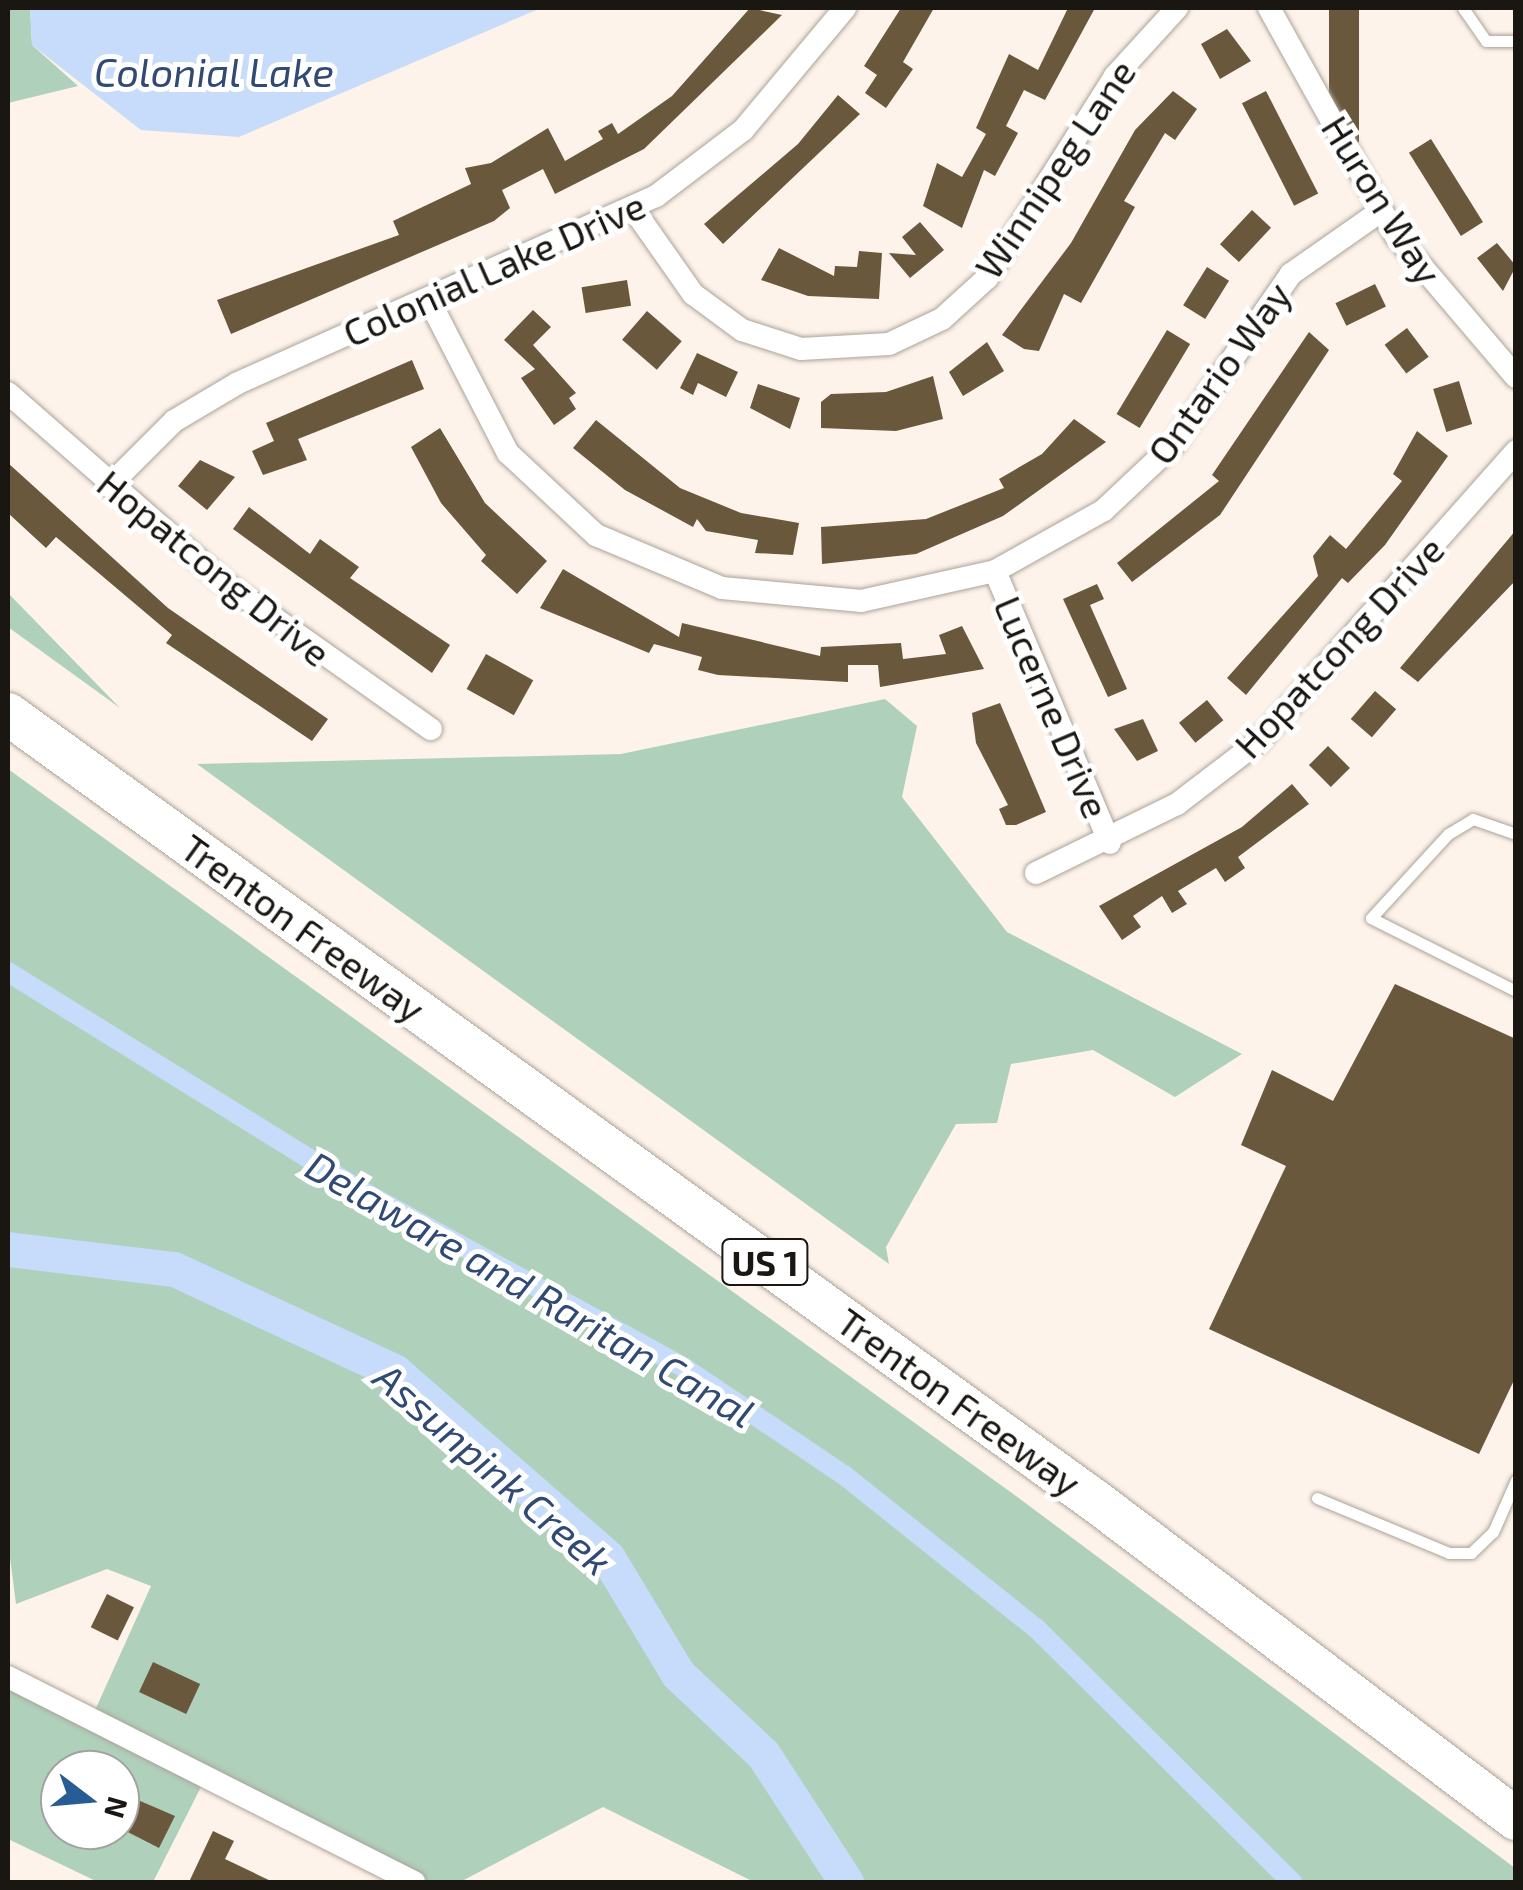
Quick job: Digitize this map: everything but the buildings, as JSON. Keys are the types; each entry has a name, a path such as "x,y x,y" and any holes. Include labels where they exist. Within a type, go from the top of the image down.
{"highway":[{"name":"Trenton Freeway","path":"8,682 1039,1427 1516,1786"},
{"name":"Trenton Freeway","path":"8,714 1078,1488 1516,1819"}],"street":[{"name":"Colonial Lake Drive","path":"109,486 205,400 634,210 742,130 844,8"},
{"name":"Winnipeg Lane","path":"634,210 693,294 742,330 801,350 889,344 942,319 987,278 1115,76 1177,8"},
{"name":"Huron Way","path":"1269,8 1381,211 1461,322 1516,377"},
{"name":"Ontario Way","path":"430,302 508,453 567,513 634,556 722,588 814,602 908,596 995,572 1064,538 1141,479 1199,412 1290,274 1381,211"},
{"name":"Hopatcong Drive","path":"8,394 226,584 431,729"},
{"name":"Hopatcong Drive","path":"1036,873 1110,843 1258,742 1516,451"},
{"name":"Lucerne Drive","path":"995,572 1110,843"},
{"path":"8,1677 414,1882"}],"lane":[{"path":"1464,8 1486,41 1516,41"},
{"path":"1516,834 1473,819 1448,834 1371,918 1516,991"},
{"path":"1317,1498 1449,1553 1471,1553 1493,1532 1516,1480"}],"green space":[{"path":"8,8 30,8 32,45 78,86 8,103"},
{"path":"8,593 120,708 8,627"},
{"path":"885,699 917,726 902,797 1007,932 1242,1054 1175,1097 1093,1050 1011,1064 997,1123 956,1124 886,1247 889,1264 197,764 621,754"},
{"path":"8,769 1016,1496 1515,1868 1515,1882 754,1882 603,1807 460,1882 418,1882 207,1775 153,1882 98,1882 8,1839 8,1674 92,1717 151,1586 107,1569 16,1604 8,1542"}],"water":[{"name":"Colonial Lake","path":"30,8 541,8 239,137 141,130 32,45"}],"waterway":[{"name":"Delaware and Raritan Canal","path":"8,972 356,1188 686,1369 844,1475 1036,1628 1292,1882"},
{"name":"Assunpink Creek","path":"8,1249 174,1269 394,1371 608,1558 678,1674 763,1754 846,1882"}]}
